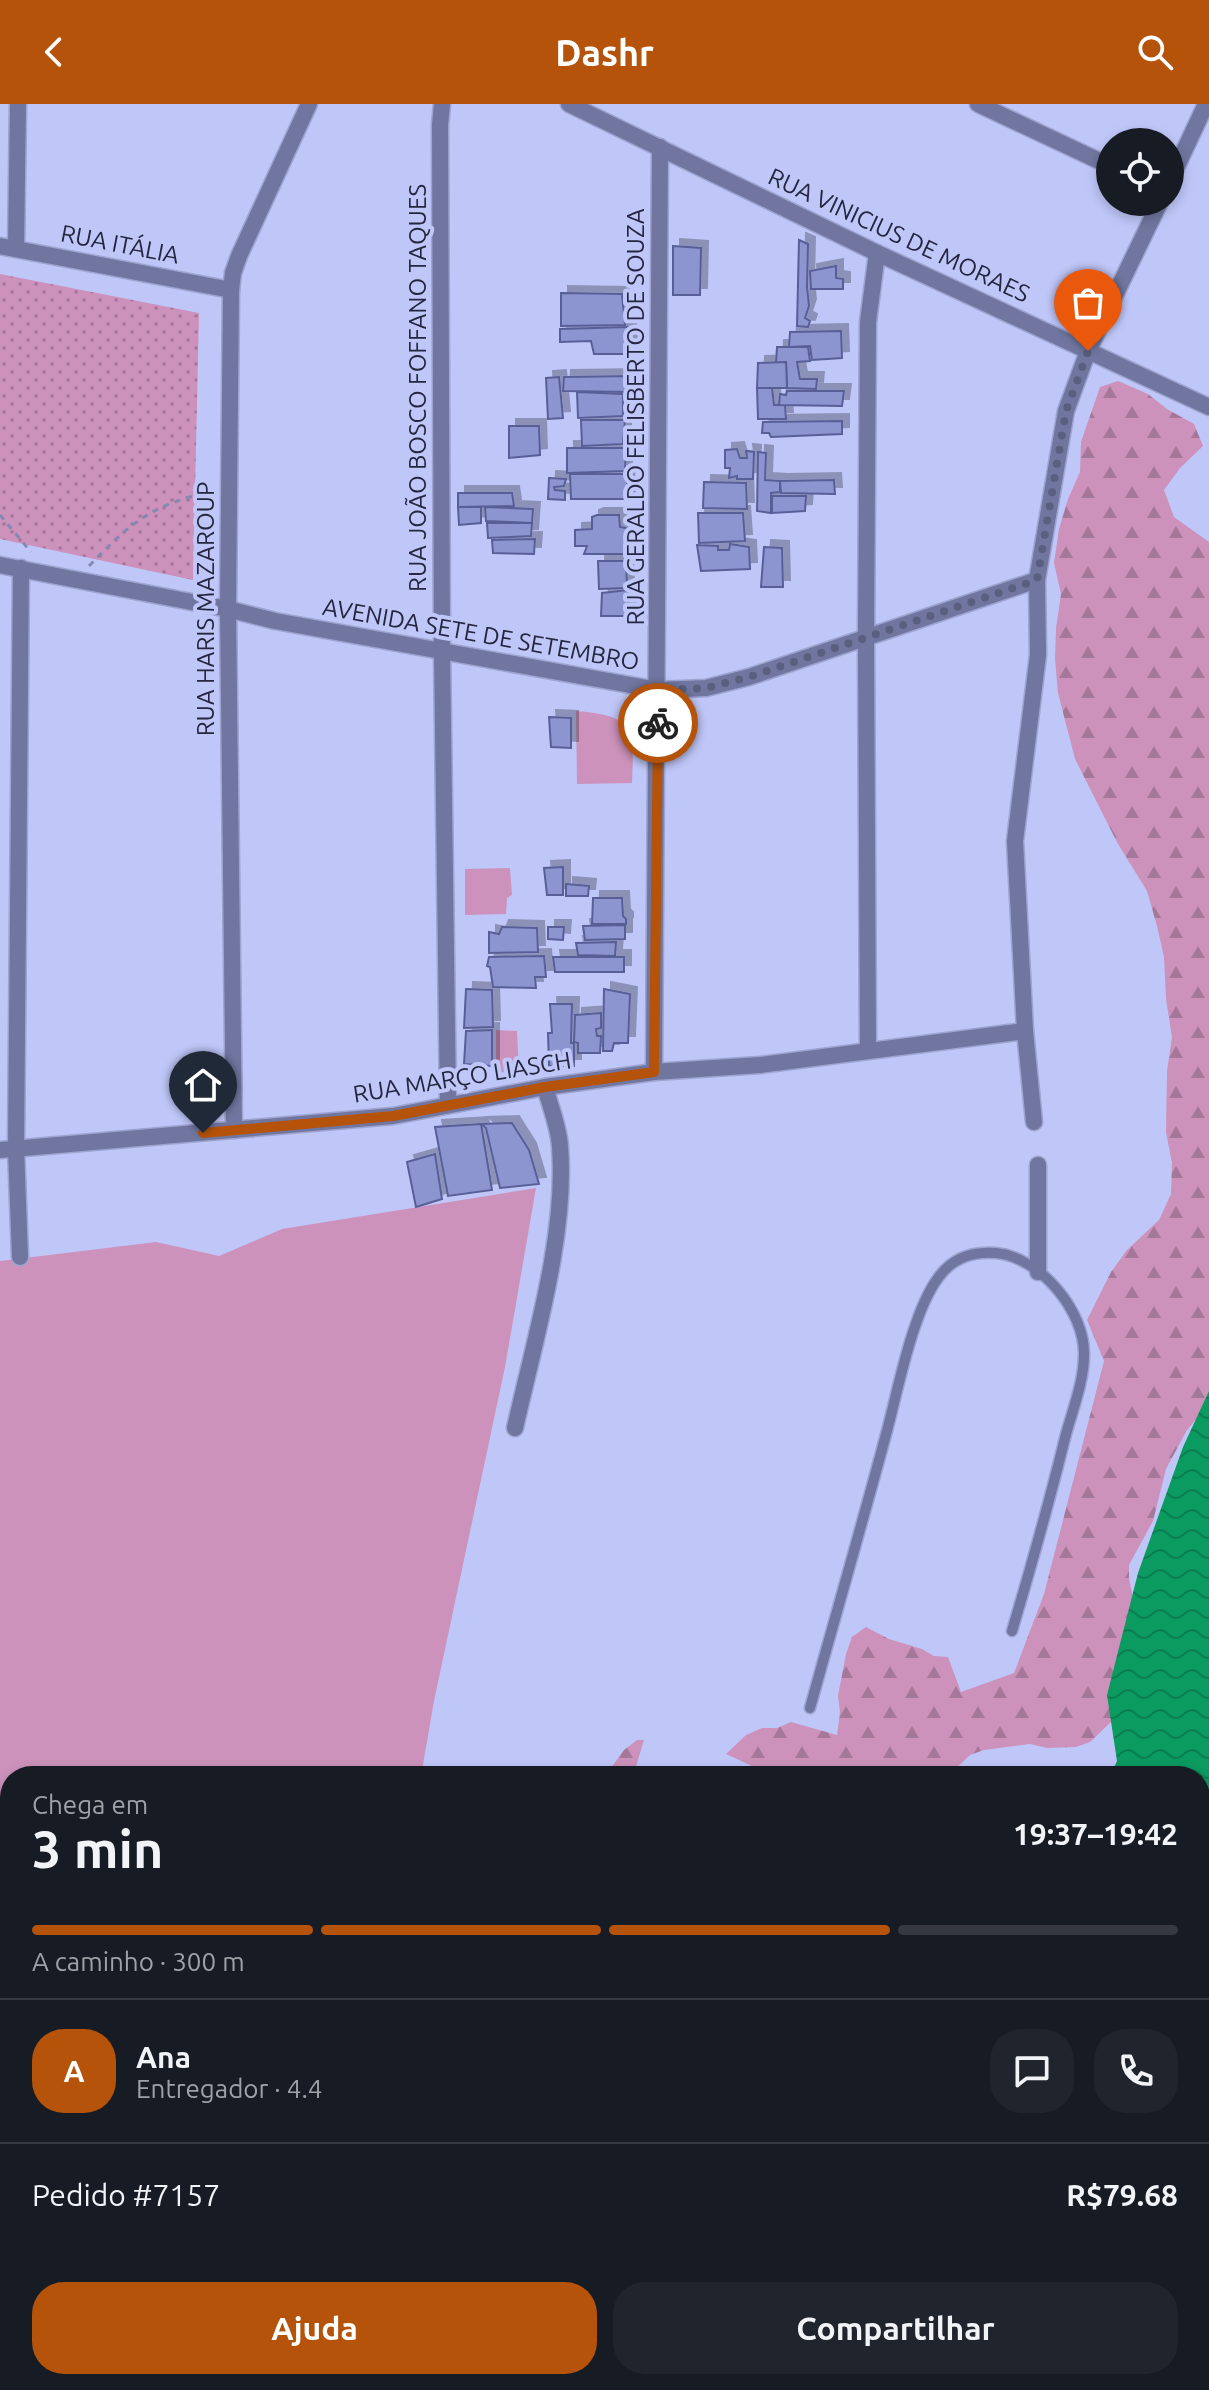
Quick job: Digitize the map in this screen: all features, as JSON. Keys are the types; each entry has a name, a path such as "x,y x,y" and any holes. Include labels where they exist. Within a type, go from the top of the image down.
{"street":[{"path":"8,247 18,104"},
{"name":"RUA HARIS MAZAROUP","path":"234,1130 228,609 231,290 239,256 309,104"},
{"name":"RUA JOÃO BOSCO FOFFANO TAQUES","path":"442,104 442,652 448,1104"},
{"name":"RUA VINICIUS DE MORAES","path":"569,104 877,253 1209,407"},
{"path":"978,104 1096,159"},
{"path":"1184,151 1206,104"},
{"name":"RUA GERALDO FELISBERTO DE SOUZA","path":"654,1072 660,147"},
{"path":"1034,1122 1025,1031 1015,841 1038,655 1037,580 1066,411 1088,351 1153,216"},
{"name":"RUA ITÁLIA","path":"8,247 231,290"},
{"path":"868,1050 868,322 877,253"},
{"name":"AVENIDA SETE DE SETEMBRO","path":"0,565 275,621 658,690 706,688 749,677 1037,580"},
{"path":"20,1257 8,1149 21,568"},
{"name":"RUA MARÇO LIASCH","path":"8,1149 393,1116 545,1087 654,1072 815,1059 1025,1031"},
{"path":"515,1428 546,1289 561,1185 560,1144 545,1087"},
{"path":"1038,1165 1038,1272"}],"lane":[{"path":"810,1708 895,1397 927,1295 939,1276 955,1260 981,1252 1004,1254 1022,1260 1057,1287 1078,1323 1084,1353 1041,1532 1012,1631"}],"path":[{"path":"79,579 116,537 149,512 181,499 228,488"},
{"path":"0,515 49,573"}],"green space":[{"path":"0,274 199,313 193,580 0,539"},
{"path":"1118,381 1148,394 1194,424 1203,446 1180,468 1164,490 1174,517 1209,542 1209,1404 1187,1430 1166,1469 1153,1521 1129,1565 1133,1597 1119,1712 1090,1742 1076,1747 1047,1748 1030,1744 984,1750 970,1755 958,1766 751,1766 726,1754 746,1735 762,1728 777,1728 791,1722 837,1735 840,1712 838,1696 846,1654 852,1637 866,1627 934,1656 948,1657 961,1692 1014,1673 1044,1594 1104,1361 1087,1320 1111,1272 1127,1250 1159,1220 1171,1194 1172,1163 1166,1132 1167,1071 1172,1037 1164,957 1147,891 1118,844 1075,759 1058,693 1055,659 1061,594 1054,563 1059,529 1080,472 1081,442 1100,387"},
{"path":"576,711 611,717 628,729 633,750 632,783 577,784"},
{"path":"510,868 512,895 507,898 506,914 465,915 465,869"},
{"path":"496,1030 517,1031 519,1071 496,1073"},
{"path":"536,1188 505,1367 423,1766 0,1766 0,1261 156,1242 219,1256 282,1229"},
{"path":"637,1740 644,1740 636,1766 612,1766 624,1750"}],"water":[{"path":"1209,1391 1209,1766 1115,1766 1117,1761 1107,1695 1138,1573 1183,1447"}],"building":[{"path":"799,240 808,244 809,306 805,318 810,321 808,327 797,326"},
{"path":"673,246 701,248 700,295 673,295"},
{"path":"836,266 836,278 843,279 843,289 811,289 810,271"},
{"path":"561,293 622,294 625,325 561,326"},
{"path":"629,327 630,354 594,354 591,341 560,342 560,329"},
{"path":"841,331 842,358 812,360 810,346 789,347 790,332"},
{"path":"777,347 808,347 810,361 797,362 800,379 817,379 816,389 787,388 786,362 776,363"},
{"path":"786,362 787,388 757,388 758,363"},
{"path":"632,376 630,392 563,391 564,377"},
{"path":"559,377 563,418 548,419 546,378"},
{"path":"757,388 772,388 774,405 785,405 786,419 758,419"},
{"path":"787,391 844,391 842,406 779,405 780,394 786,395"},
{"path":"577,392 623,394 623,416 578,418"},
{"path":"581,420 625,420 623,444 582,446"},
{"path":"842,421 842,434 771,437 769,433 762,433 763,422"},
{"path":"509,426 539,426 540,455 509,458"},
{"path":"567,448 626,448 625,471 567,473"},
{"path":"737,449 740,458 747,458 746,451 754,452 753,479 729,478 730,468 725,468 725,450"},
{"path":"758,452 766,453 765,480 780,481 780,492 771,493 771,513 757,511"},
{"path":"570,474 627,474 628,499 571,499"},
{"path":"549,478 566,479 564,486 554,487 555,490 565,491 565,500 548,499"},
{"path":"834,480 835,494 781,493 780,481"},
{"path":"704,482 746,483 747,509 703,508"},
{"path":"458,493 512,493 514,506 458,507"},
{"path":"772,496 806,496 805,511 772,513"},
{"path":"458,507 481,507 481,523 459,525"},
{"path":"485,507 533,509 532,523 486,521"},
{"path":"698,513 743,513 745,541 699,543"},
{"path":"619,515 620,527 631,529 632,554 584,554 587,546 575,546 575,530 592,529 592,517"},
{"path":"487,523 532,523 531,536 488,538"},
{"path":"535,539 534,554 493,553 492,540"},
{"path":"730,544 749,547 750,569 701,571 697,545 729,550"},
{"path":"764,547 782,548 783,587 761,587"},
{"path":"598,561 626,561 627,588 599,589"},
{"path":"628,590 629,616 601,616 602,593"},
{"path":"549,717 571,718 571,748 551,747"},
{"path":"563,867 563,895 547,895 544,868"},
{"path":"566,884 589,886 588,896 566,896"},
{"path":"593,898 622,898 626,924 592,924"},
{"path":"625,925 625,939 585,940 583,926"},
{"path":"502,927 537,928 538,952 489,953 489,932 499,934"},
{"path":"548,927 564,927 563,940 548,939"},
{"path":"616,942 615,956 578,955 576,943"},
{"path":"544,956 546,977 535,977 536,988 493,987 490,967 487,966 489,957"},
{"path":"553,957 624,957 624,972 555,972"},
{"path":"466,989 492,990 493,1027 464,1028"},
{"path":"604,989 630,994 628,1043 614,1043 612,1051 603,1051"},
{"path":"550,1004 572,1004 574,1066 549,1066 548,1033 552,1033"},
{"path":"601,1013 601,1028 596,1029 597,1036 601,1036 600,1053 578,1053 578,1043 574,1042 575,1015"},
{"path":"492,1030 492,1066 464,1064 466,1031"},
{"path":"512,1123 529,1150 539,1184 500,1188 486,1128 481,1124"},
{"path":"481,1124 492,1190 448,1196 435,1127"},
{"path":"435,1154 442,1199 416,1207 407,1162"}],"way so far":[{"path":"658,723 658,690 706,688 749,677 1037,580 1066,411 1088,351"}],"route":[{"path":"203,1133 393,1116 545,1087 654,1072 658,723"}]}
